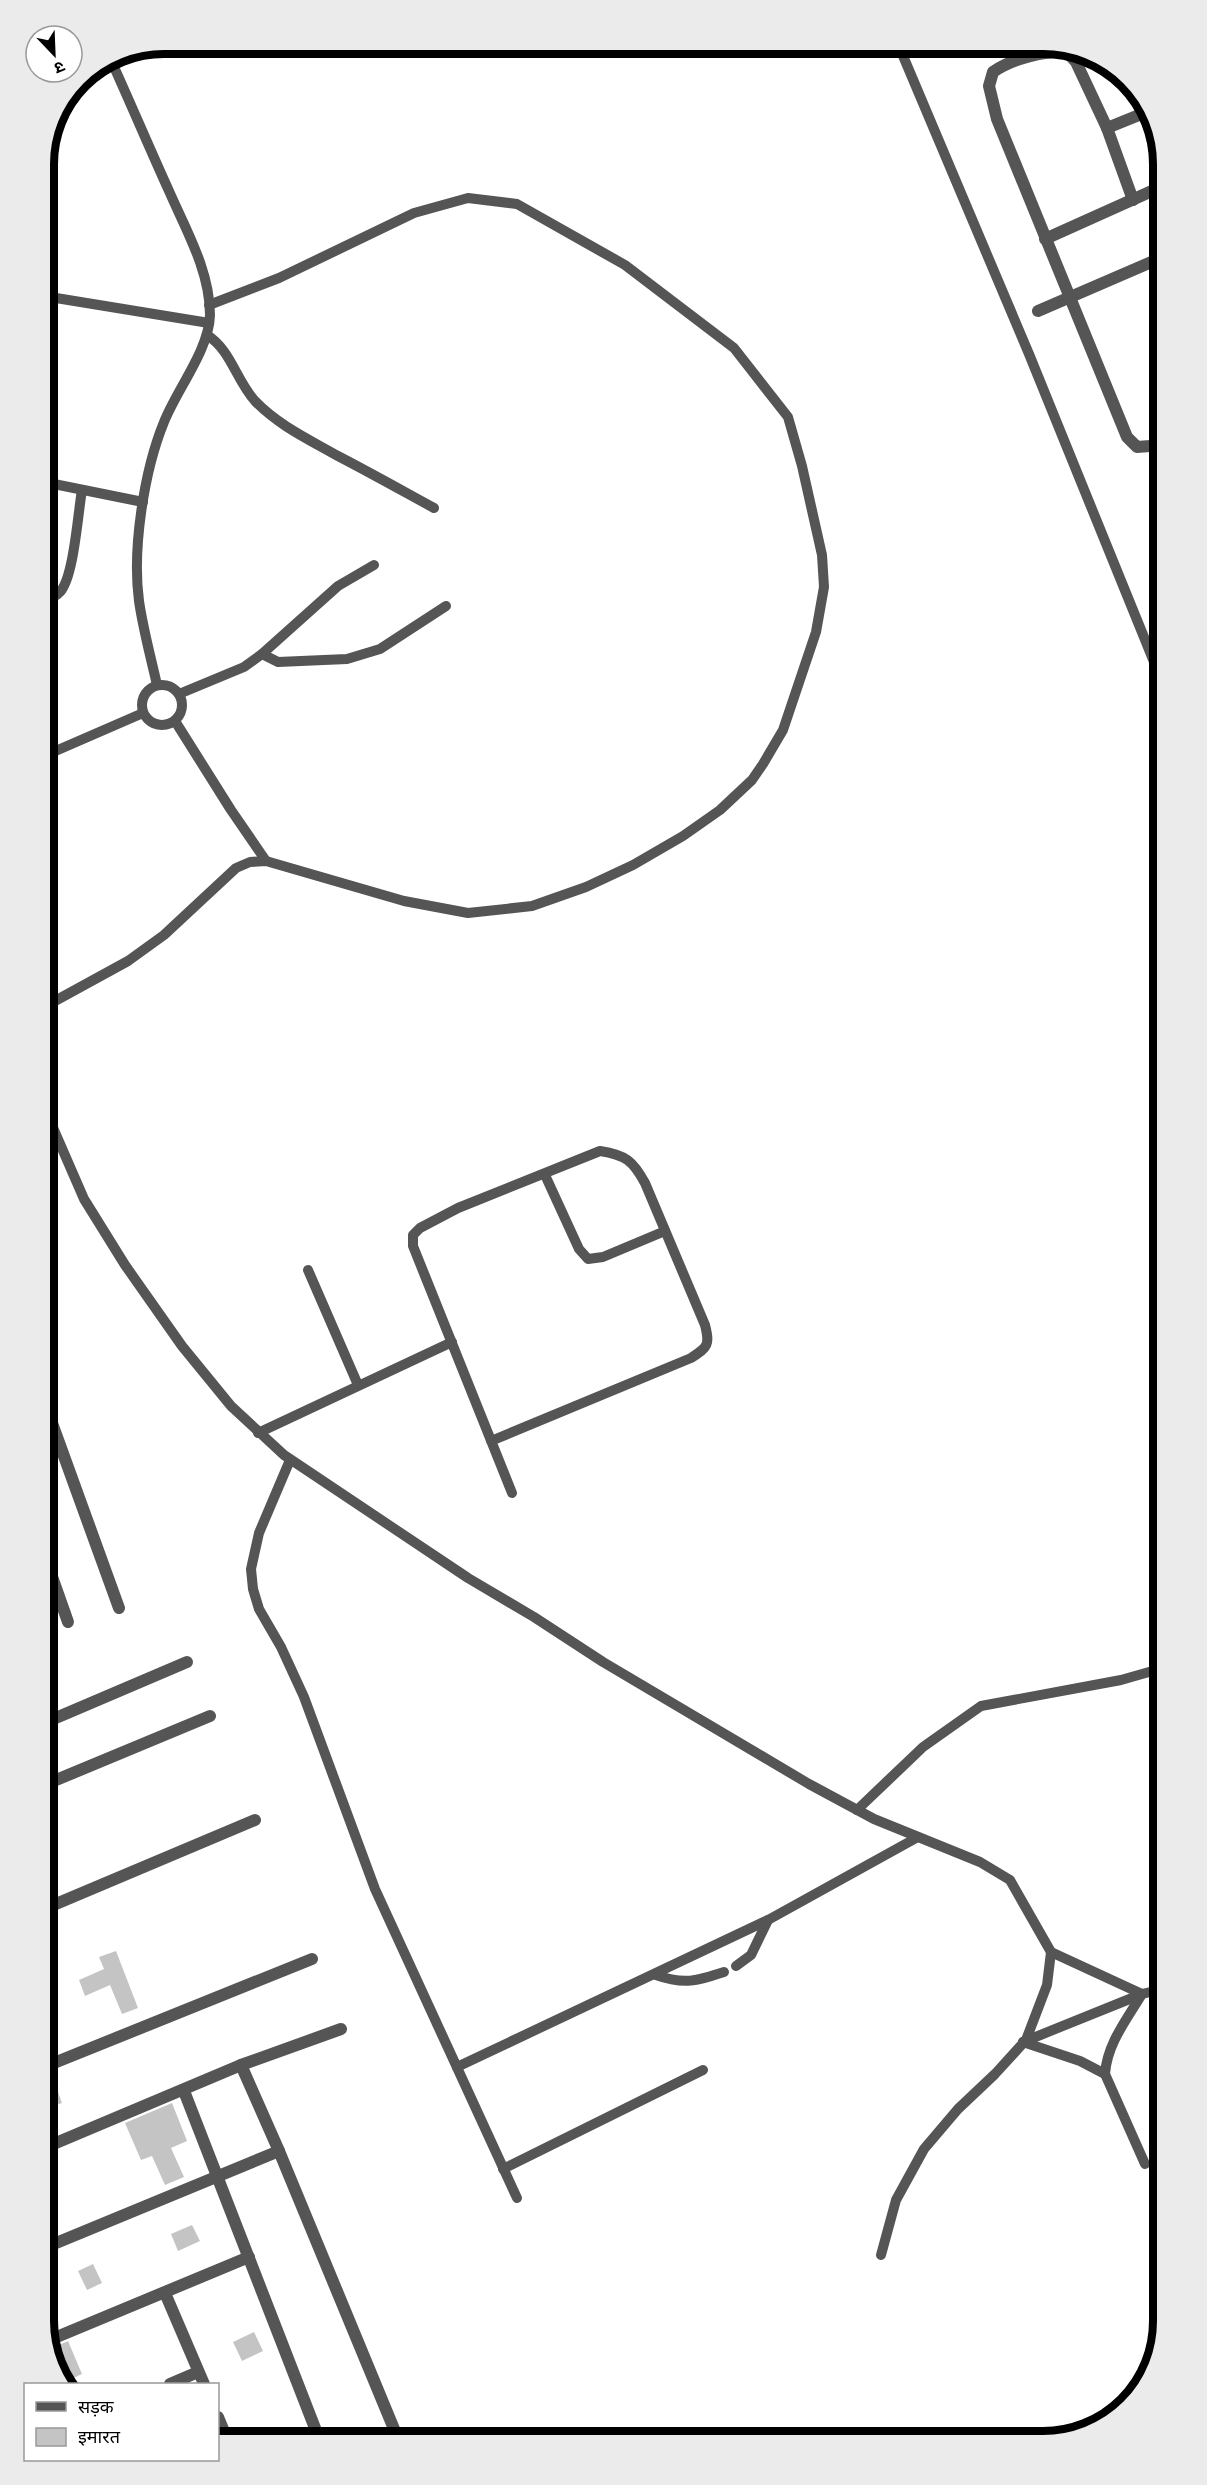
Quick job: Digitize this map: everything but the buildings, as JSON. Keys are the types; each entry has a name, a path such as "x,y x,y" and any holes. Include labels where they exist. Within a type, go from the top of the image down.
{"street":[{"path":"1041,54 1006,63 993,72 989,86 997,119 1128,437 1137,447 1153,445"},
{"path":"1073,58 1107,128 1133,200"},
{"path":"1107,128 1141,114"},
{"path":"1045,239 1153,191"},
{"path":"1038,311 1153,262"},
{"path":"54,1429 119,1608"},
{"path":"54,1581 69,1622"},
{"path":"54,1719 187,1662"},
{"path":"54,1781 210,1716"},
{"path":"54,1905 255,1820"},
{"path":"54,2063 312,1959"},
{"path":"54,2144 241,2066 341,2029"},
{"path":"241,2066 279,2151 395,2431"},
{"path":"184,2091 317,2431"},
{"path":"54,2244 279,2151"},
{"path":"55,2338 249,2257"},
{"path":"165,2293 203,2383"},
{"path":"174,2383 198,2372"}],"lane":[{"path":"902,54 1029,354 1153,657"},
{"path":"112,67 196,252 209,289 208,329 164,421 150,462 143,502 138,562 139,599 157,686"},
{"path":"54,1002 128,961 164,935 236,868 250,862 266,861 404,901 468,913 532,906 586,887 633,865 683,836 720,810 752,780 783,730 816,632 824,587 822,555 802,466 788,417 734,348 625,265 517,204 468,198 414,213 279,278 210,305"},
{"path":"54,299 208,329 220,343 239,378 255,400 278,420 300,435 434,508"},
{"path":"54,484 143,502"},
{"path":"54,597 61,591 70,570 82,490"},
{"path":"179,694 244,667 262,654 338,586 374,565"},
{"path":"262,654 278,662 347,659 380,650 446,606"},
{"path":"157,686 173,688 179,694 182,708 175,721 161,726 147,719 143,713 142,699 151,688 157,686"},
{"path":"54,752 143,713"},
{"path":"175,721 266,861"},
{"path":"54,1130 84,1199 125,1265 182,1346 231,1406 290,1460 468,1578 603,1662 857,1810 980,1862 1010,1880 1051,1952 1142,1994"},
{"path":"492,1441 691,1358 706,1348 709,1339 705,1324 665,1231 634,1164 616,1153 600,1151 458,1208 420,1228 413,1235 413,1246 512,1493"},
{"path":"545,1175 579,1249 588,1259 603,1257 665,1231"},
{"path":"308,1270 358,1385"},
{"path":"258,1432 452,1342"},
{"path":"290,1460 259,1533 252,1569 253,1589 259,1609 304,1697 375,1888 517,2198"},
{"path":"857,1810 923,1748 981,1706 1121,1680 1153,1671"},
{"path":"458,2067 768,1920 918,1837"},
{"path":"736,1966 752,1955 768,1920"},
{"path":"881,2254 896,2200 924,2149 958,2109 995,2074 1023,2042 1047,1985 1051,1952"},
{"path":"656,1975 682,1983 724,1972"},
{"path":"1023,2042 1153,1992"},
{"path":"1142,1994 1112,2043 1105,2074 1145,2164"},
{"path":"1023,2042 1080,2061 1105,2074"},
{"path":"503,2169 703,2070"}]}
